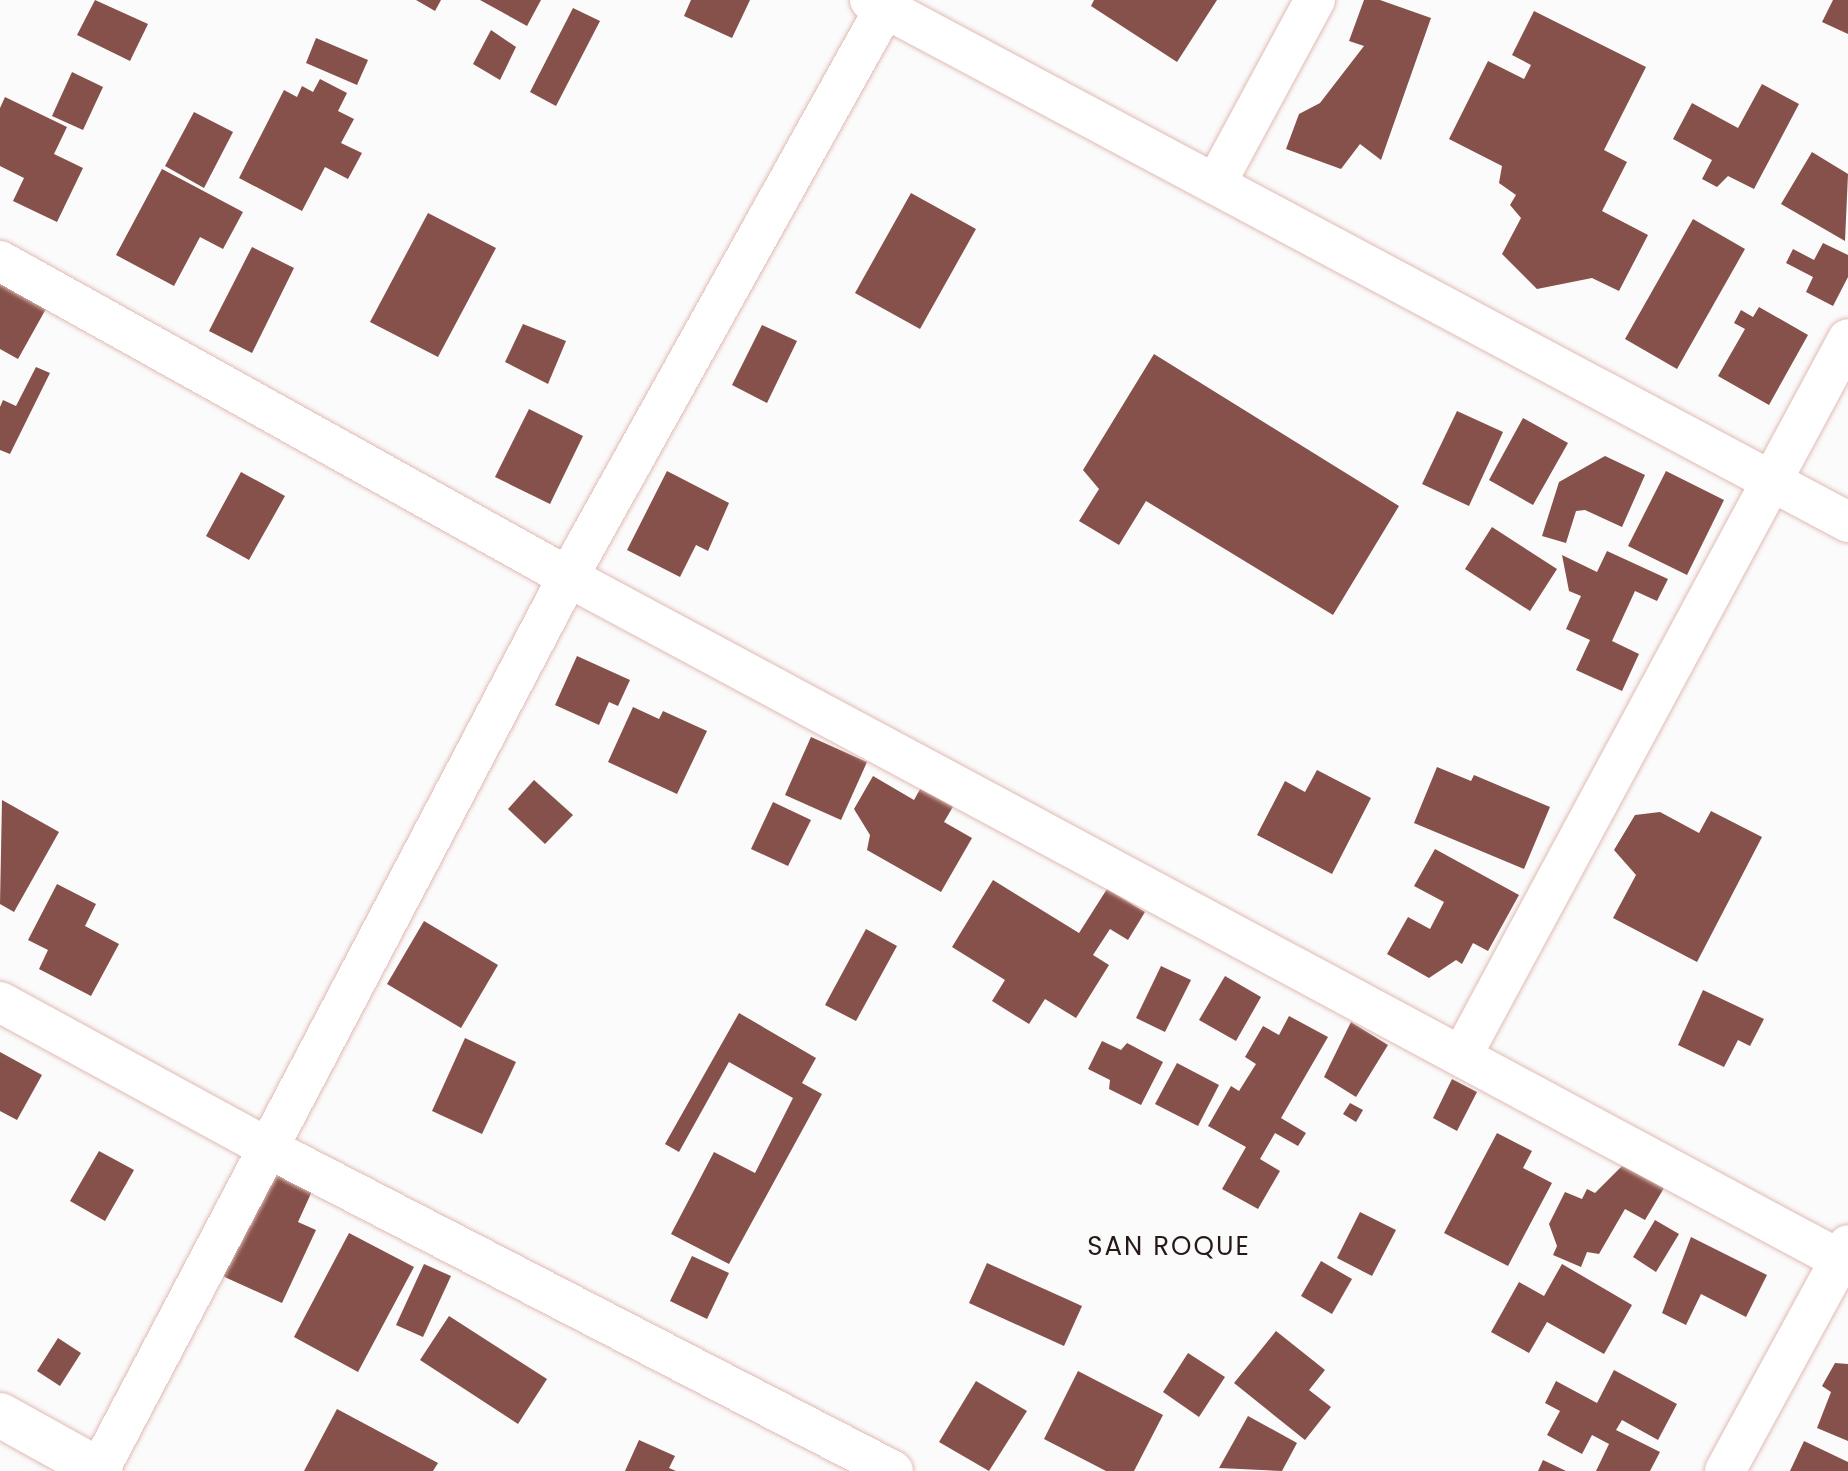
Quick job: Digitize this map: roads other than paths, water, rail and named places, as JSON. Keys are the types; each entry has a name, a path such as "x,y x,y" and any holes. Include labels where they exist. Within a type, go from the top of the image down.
{"main road":[{"path":"0,1415 100,1471"}],"street":[{"path":"1217,181 1315,0"},
{"path":"100,1471 568,577 877,4 1217,181 1848,522"},
{"path":"0,261 568,577 1462,1055 1844,1252 1725,1471"},
{"path":"1462,1055 1848,339"},
{"path":"0,1002 270,1149 893,1471"}],"district":[{"name":"SAN ROQUE","path":"1169,1247"}]}
